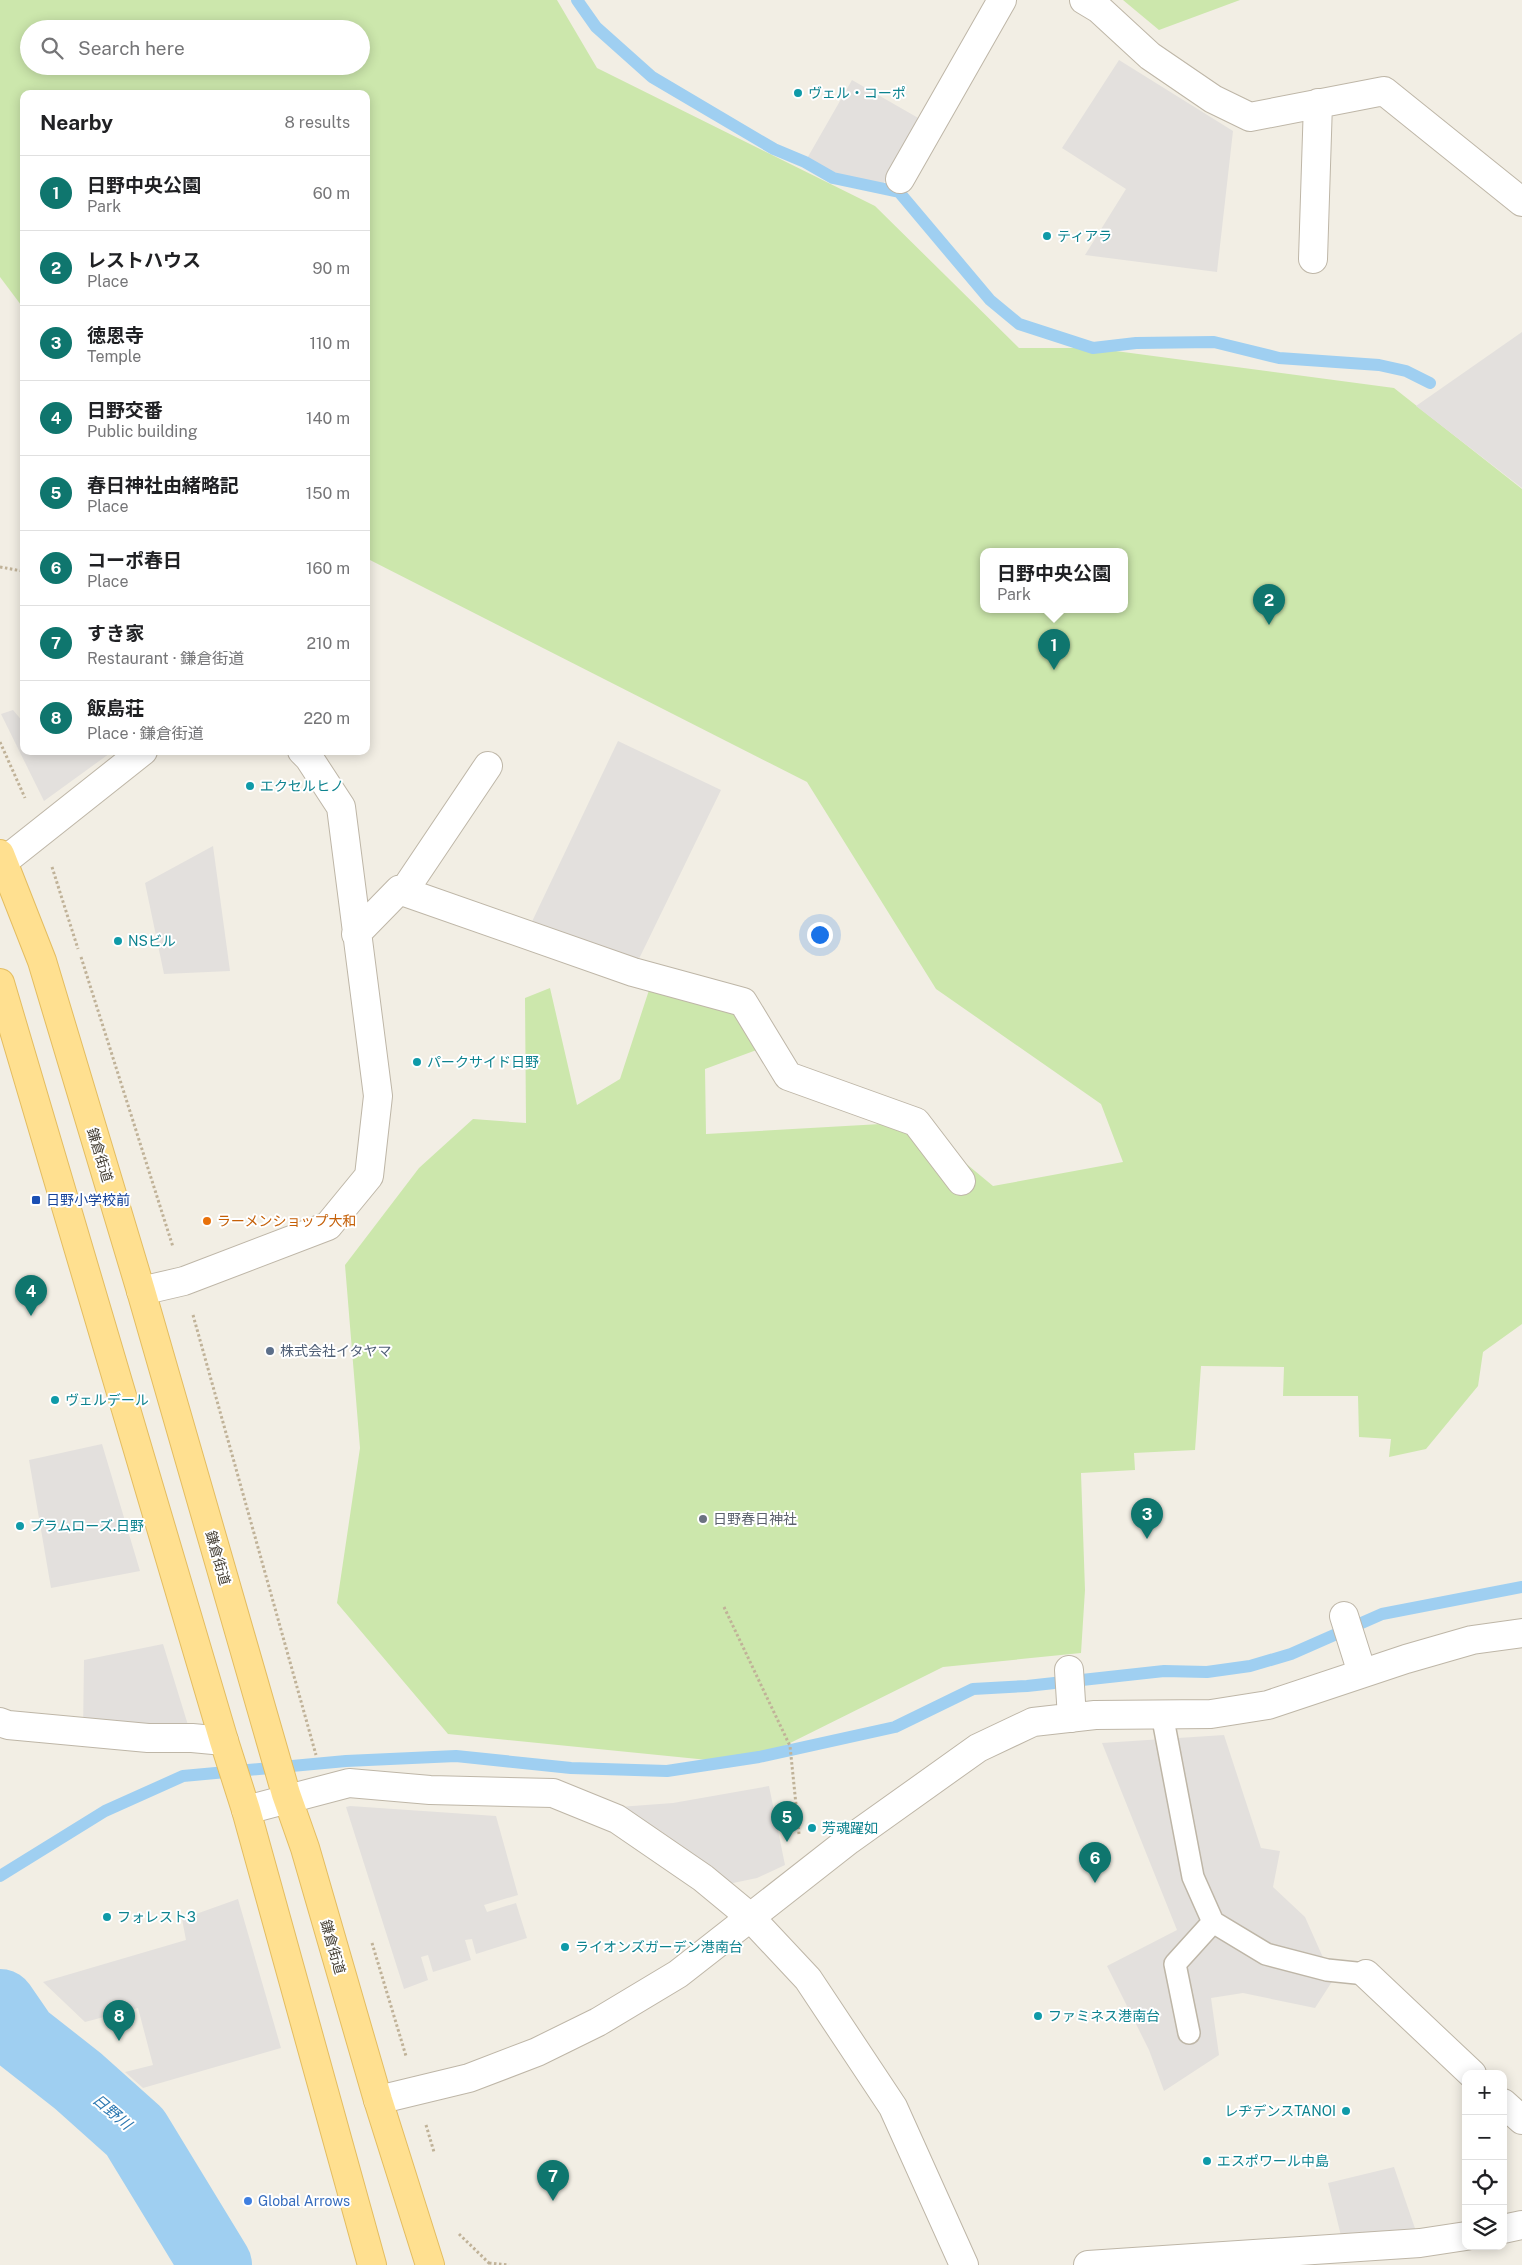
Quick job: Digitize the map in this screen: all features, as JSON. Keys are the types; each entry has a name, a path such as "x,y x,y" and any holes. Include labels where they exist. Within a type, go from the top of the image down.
{"main road":[{"name":"鎌倉街道","path":"1,858 42,961 141,1291 287,1796 305,1848 378,2100 430,2265"},
{"path":"1,988 226,1749 245,1806 372,2265"}],"street":[{"path":"900,179 1002,0"},
{"path":"1084,0 1098,9 1150,56 1213,99 1250,117 1384,91 1522,202"},
{"path":"1313,259 1318,103"},
{"path":"1,858 40,832 138,755"},
{"path":"141,1291 184,1281 328,1226 369,1176 378,1096 341,807 306,755"},
{"path":"404,891 488,766"},
{"path":"356,934 399,890 633,972 743,1002 788,1076 916,1122 961,1181"},
{"path":"1344,1616 1358,1661"},
{"path":"378,2100 469,2078 537,2052 598,2022 678,1974 749,1916 919,1789 978,1748 1032,1722 1072,1712 1211,1714 1268,1705 1358,1661 1472,1640 1522,1633"},
{"path":"1069,1670 1072,1712"},
{"path":"0,1722 8,1725 148,1738 192,1738 226,1749"},
{"path":"245,1806 349,1783 430,1790 553,1793 618,1819 703,1878 749,1916 808,1979 893,2107 964,2265"},
{"path":"1366,1974 1468,2070"},
{"path":"1507,2107 1522,2120"},
{"path":"1507,2228 1522,2225"},
{"path":"1088,2265 1429,2242 1462,2237"}],"lane":[{"path":"1162,1714 1193,1877 1213,1922 1266,1954 1327,1970 1366,1974"},
{"path":"1189,2033 1175,1964 1213,1922"}],"path":[{"path":"0,567 20,571"},
{"path":"0,742 40,832 184,1281 311,1737"},
{"path":"724,1607 790,1746 794,1795"},
{"path":"369,1934 436,2157"},
{"path":"456,2232 490,2264 510,2265"}],"green space":[{"path":"0,0 557,0 597,68 875,206 1019,348 1093,348 1394,388 1522,489 1522,1324 1483,1352 1478,1386 1426,1449 1389,1457 1391,1439 1359,1437 1358,1396 1283,1396 1284,1367 1201,1366 1195,1450 1134,1453 1135,1470 1081,1473 1085,1590 1081,1653 943,1667 748,1764 448,1734 337,1603 360,1448 345,1265 419,1168 473,1119 526,1123 525,998 550,988 577,1105 620,1079 651,984 737,1009 762,1048 705,1069 706,1134 916,1122 993,1186 1123,1162 1101,1104 936,989 807,782 370,560 370,90 20,90 20,304 0,277"},
{"path":"1123,0 1240,0 1159,30"}],"shaded area":[{"path":"1119,60 1233,131 1217,272 1085,255 1126,189 1062,148"},
{"path":"852,80 920,119 881,188 833,178 805,162"},
{"path":"1522,332 1522,488 1416,406"},
{"path":"13,710 20,718 20,752 1,714"},
{"path":"618,741 721,790 636,965 528,930"},
{"path":"21,755 107,755 44,801"},
{"path":"213,846 230,971 164,974 145,883"},
{"path":"102,1444 140,1571 51,1588 29,1460"},
{"path":"163,1644 192,1738 83,1733 84,1660"},
{"path":"1224,1735 1261,1848 1280,1851 1273,1887 1305,1917 1333,1980 1315,2008 1243,1993 1211,1998 1219,2055 1164,2091 1149,2050 1107,1966 1177,1930 1102,1743"},
{"path":"769,1786 785,1865 757,1878 714,1887 592,1809 673,1803"},
{"path":"346,1807 496,1816 518,1895 484,1905 487,1912 516,1903 527,1938 476,1954 472,1939 465,1940 471,1960 433,1972 428,1955 421,1957 428,1980 404,1989"},
{"path":"238,1899 281,2048 143,2088 125,2072 153,2065 138,2008 85,2022 43,1982 186,1940 182,1919"},
{"path":"1394,2167 1420,2243 1344,2248 1328,2183"}],"waterway":[{"path":"577,0 596,27 652,77 774,149 805,162 833,178 899,192 990,300 1019,324 1093,348 1136,343 1214,342 1279,358 1379,365 1406,371 1430,383"},
{"path":"0,1876 105,1811 183,1776 346,1761 456,1756 571,1768 667,1771 759,1757 895,1727 973,1689 1027,1686 1164,1671 1207,1672 1250,1666 1291,1654 1382,1614 1522,1587"},
{"name":"日野川","path":"0,2005 22,2037 78,2081 135,2132 216,2265"}],"place":[{"name":"ヴェル・コーポ","path":"798,93"},
{"name":"ティアラ","path":"1047,236"},
{"name":"レストハウス","path":"1269,625"},
{"name":"日野中央公園","path":"1054,670"},
{"name":"エクセルヒノ","path":"250,786"},
{"name":"NSビル","path":"118,941"},
{"name":"パークサイド日野","path":"417,1062"},
{"name":"日野小学校前","path":"36,1200"},
{"name":"ラーメンショップ大和","path":"207,1221"},
{"name":"日野交番","path":"31,1316"},
{"name":"株式会社イタヤマ","path":"270,1351"},
{"name":"ヴェルデール","path":"55,1400"},
{"name":"日野春日神社","path":"703,1519"},
{"name":"プラムローズ.日野","path":"20,1526"},
{"name":"徳恩寺","path":"1147,1539"},
{"name":"芳魂躍如","path":"812,1828"},
{"name":"春日神社由緒略記","path":"787,1842"},
{"name":"コーポ春日","path":"1095,1883"},
{"name":"フォレスト3","path":"107,1917"},
{"name":"ライオンズガーデン港南台","path":"565,1947"},
{"name":"ファミネス港南台","path":"1038,2016"},
{"name":"飯島荘","path":"119,2041"},
{"name":"レヂデンスTANOI","path":"1346,2111"},
{"name":"エスポワール中島","path":"1207,2161"},
{"name":"Global Arrows","path":"248,2201"},
{"name":"すき家","path":"553,2201"}]}
